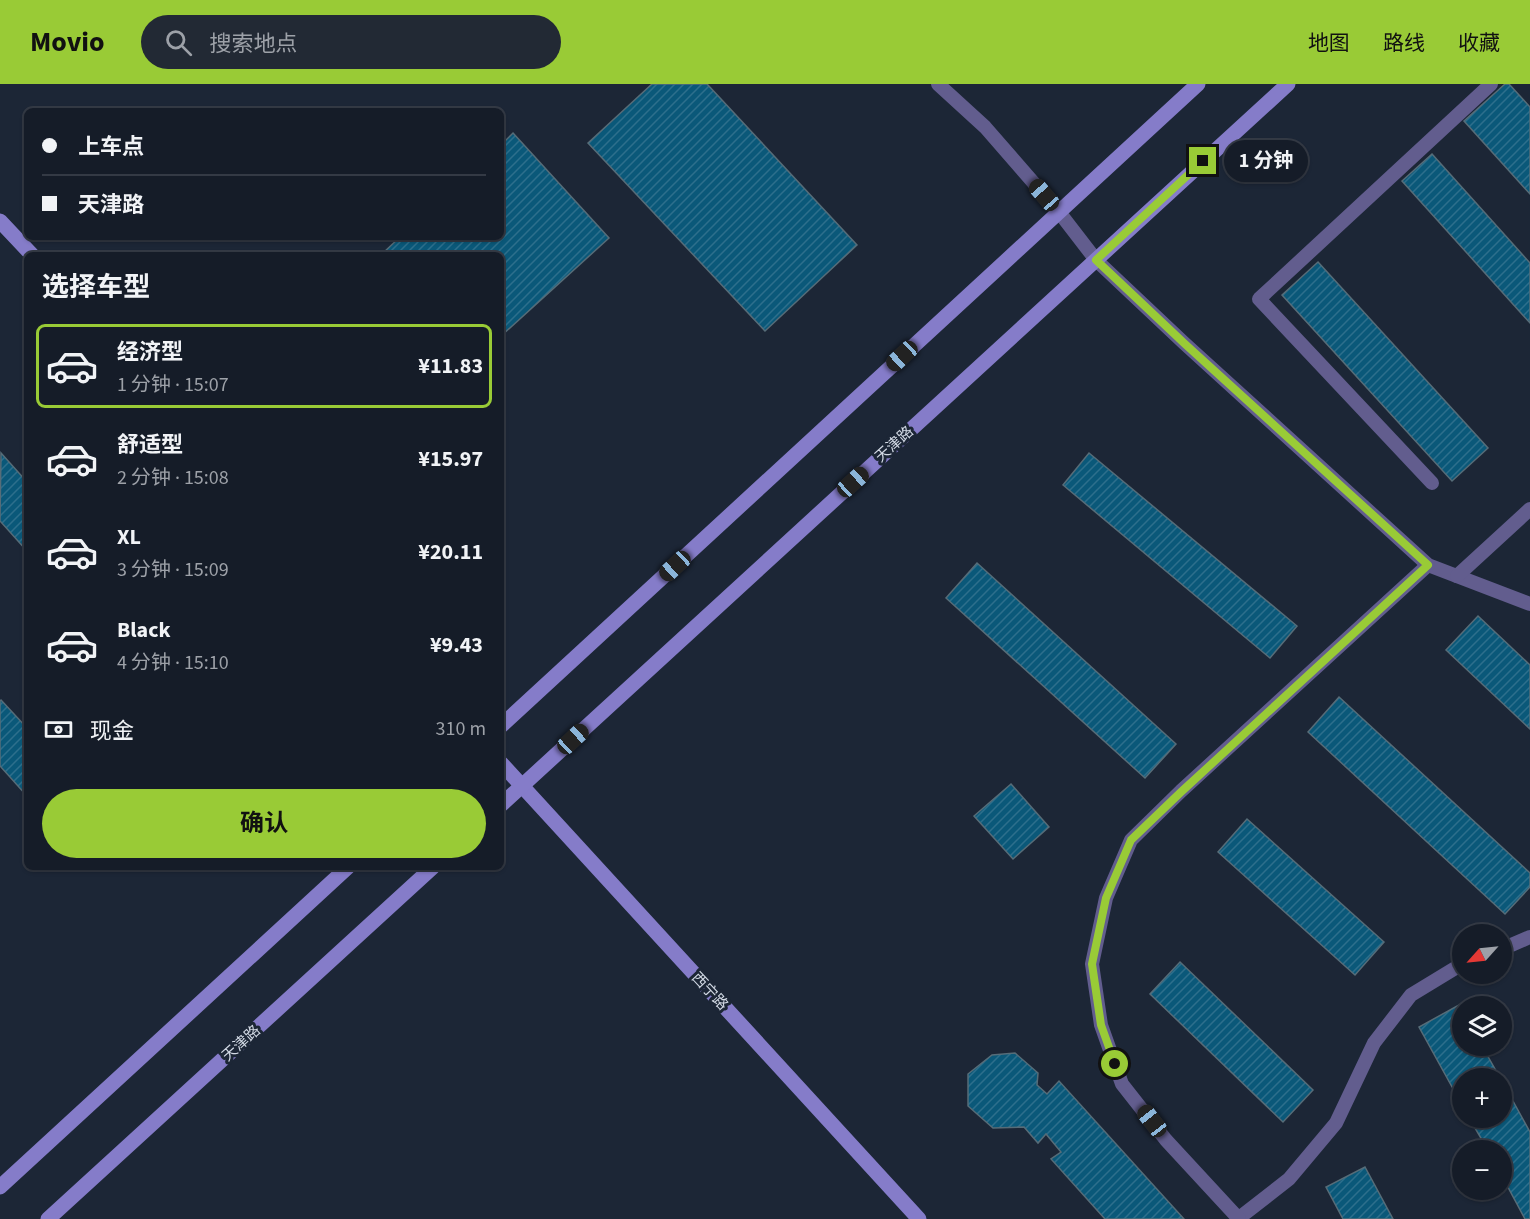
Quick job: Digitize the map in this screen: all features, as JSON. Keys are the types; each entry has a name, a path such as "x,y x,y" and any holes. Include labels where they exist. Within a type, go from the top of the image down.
{"street":[{"path":"504,723 1198,84"},
{"name":"天津路","path":"504,802 1288,84"},
{"path":"0,221 29,252"},
{"name":"西宁路","path":"504,766 919,1219"},
{"path":"0,1187 345,870"},
{"name":"天津路","path":"48,1219 430,870"}],"lane":[{"path":"938,84 985,127 1059,212 1096,260 1428,565 1530,604"},
{"path":"1432,483 1259,299 1491,84"},
{"path":"1457,576 1530,509"},
{"path":"1428,565 1131,840 1106,898 1092,964 1101,1025 1122,1084 1166,1140 1239,1219 1289,1179 1336,1123 1374,1043 1411,995 1452,970"},
{"path":"1512,945 1530,937"}],"building":[{"path":"652,84 707,84 857,245 765,331 588,143"},
{"path":"1505,84 1509,84 1530,107 1530,194 1464,121"},
{"path":"513,133 609,238 504,333 504,252 384,252 397,240 504,240 504,142"},
{"path":"1432,154 1530,263 1530,323 1402,181"},
{"path":"1318,262 1488,448 1452,481 1282,295"},
{"path":"1,453 24,479 24,548 0,521"},
{"path":"1089,453 1297,626 1270,658 1063,485"},
{"path":"977,563 1176,744 1145,778 946,598"},
{"path":"1478,616 1530,665 1530,729 1446,650"},
{"path":"1339,697 1530,873 1530,887 1505,914 1308,732"},
{"path":"0,701 24,725 24,793 0,766"},
{"path":"1011,784 1049,827 1013,859 974,816"},
{"path":"1247,819 1384,942 1355,975 1218,852"},
{"path":"1180,962 1313,1090 1283,1122 1150,994"},
{"path":"1452,1009 1452,1056 1488,1056 1494,1068 1452,1068 1452,1087 1419,1027"},
{"path":"1015,1053 1038,1073 1037,1085 1047,1094 1059,1081 1184,1219 1105,1219 1051,1159 1061,1152 1046,1134 1038,1143 1024,1127 993,1128 968,1106 968,1074 992,1055"},
{"path":"1512,1099 1530,1132 1530,1219 1525,1219 1512,1195 1512,1140 1482,1140 1475,1128 1512,1128"},
{"path":"1365,1167 1393,1219 1343,1219 1326,1187"}],"route":[{"path":"1115,1064 1101,1025 1092,964 1106,898 1131,840 1428,565 1096,260 1203,161"}]}
